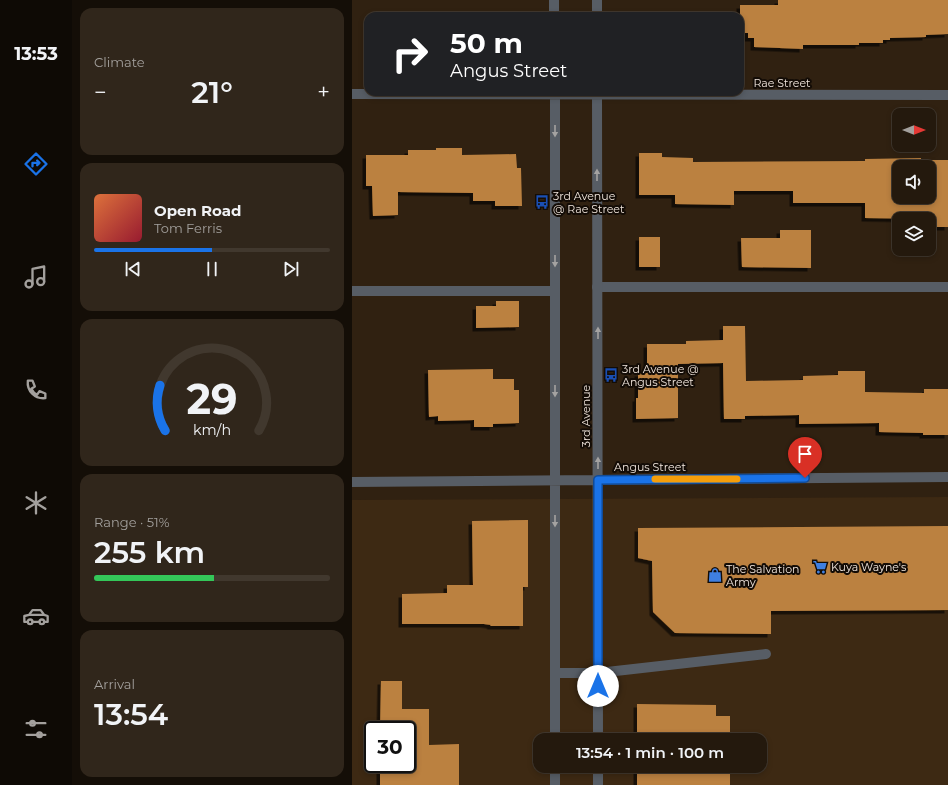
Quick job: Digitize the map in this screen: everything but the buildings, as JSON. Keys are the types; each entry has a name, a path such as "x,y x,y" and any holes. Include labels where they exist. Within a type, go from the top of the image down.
{"street":[{"path":"554,0 554,12"},
{"path":"597,0 597,12"},
{"name":"Rae Street","path":"352,94 364,94"},
{"name":"Rae Street","path":"744,94 948,95"},
{"path":"555,96 555,733"},
{"name":"3rd Avenue","path":"598,96 598,733"},
{"path":"598,287 948,287"},
{"path":"352,291 555,292"},
{"name":"Angus Street","path":"352,482 948,477"},
{"path":"555,673 598,673 766,654"},
{"path":"555,773 555,785"},
{"path":"598,773 598,785"}],"shaded area":[{"path":"948,497 948,785 352,785 352,500"}],"slow traffic":[{"path":"655,479 737,479"}],"place":[{"name":"3rd Avenue @ Rae Street","path":"542,202"},
{"name":"3rd Avenue @ Angus Street","path":"611,375"},
{"name":"Kuya Wayne's","path":"820,567"},
{"name":"The Salvation Army","path":"715,575"}],"route":[{"path":"598,686 598,480 805,478"}]}
